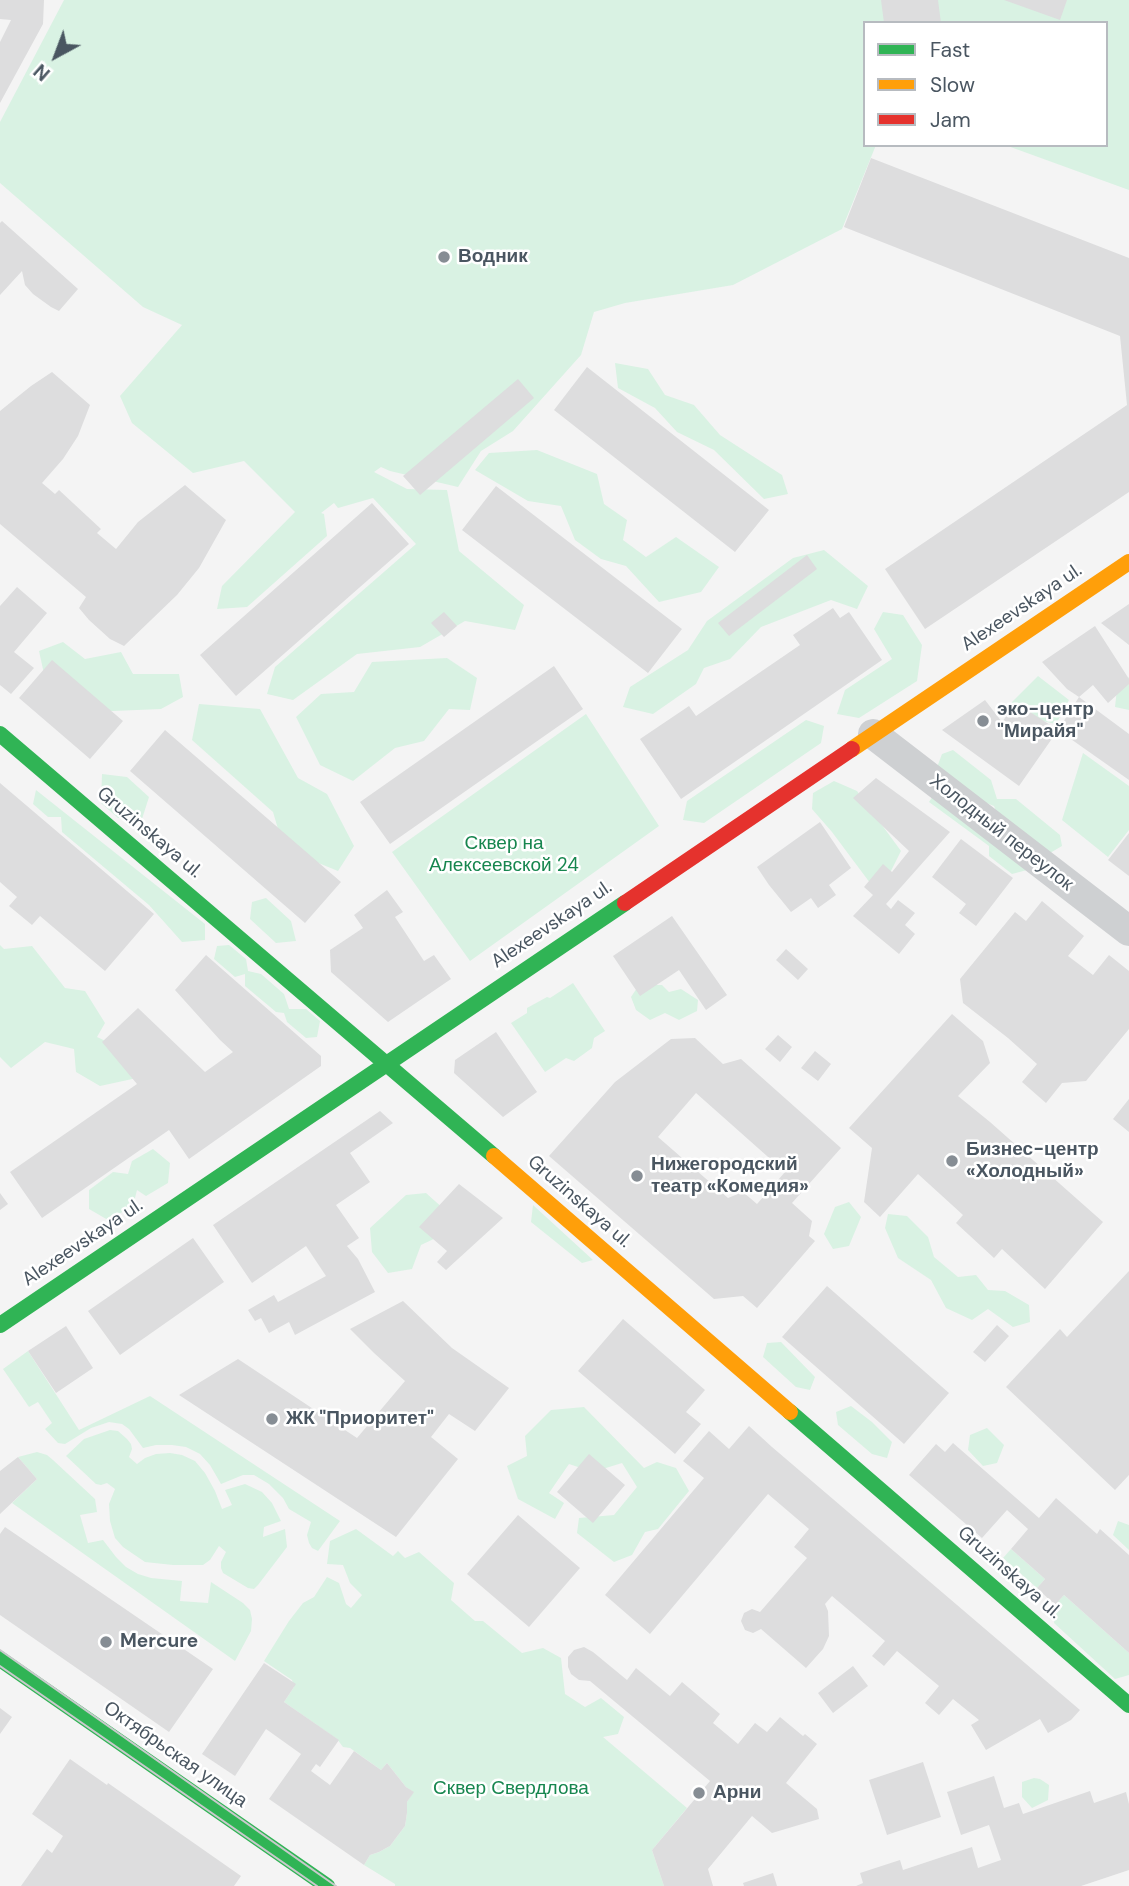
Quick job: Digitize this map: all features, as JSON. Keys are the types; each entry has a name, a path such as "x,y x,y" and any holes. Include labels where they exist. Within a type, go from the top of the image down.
{"street":[{"name":"Alexeevskaya ul.","path":"0,1325 1129,562"},
{"name":"Gruzinskaya ul.","path":"0,734 1129,1704"},
{"name":"Холодный переулок","path":"873,734 1129,931"},
{"name":"Октябрьская улица","path":"0,1659 327,1886"}],"green space":[{"name":"Водник","path":"64,0 1129,0 1129,190 1011,147 1108,147 1108,21 863,21 863,147 875,147 842,229 733,285 625,303 594,312 581,355 513,431 481,451 458,487 381,467 374,472 407,489 447,490 459,551 524,605 515,630 465,621 420,647 357,654 293,700 267,694 275,667 416,544 373,498 338,508 334,503 321,513 324,514 327,536 247,607 217,609 222,586 295,512 244,461 193,473 132,423 120,396 182,325 143,307 0,183 0,122"},
{"path":"615,363 648,369 665,395 694,405 720,435 782,475 788,494 764,499 714,450 677,432 655,408 618,388"},
{"path":"537,450 597,474 604,504 627,520 623,540 646,557 676,537 719,567 701,592 659,602 626,566 601,559 575,540 561,506 528,501 475,470 489,453"},
{"path":"824,550 868,586 857,609 831,600 761,627 730,659 704,668 696,684 653,714 623,707 630,687 688,650 707,621 793,558"},
{"path":"883,612 903,615 922,645 917,681 859,718 837,714 845,690 892,659 874,629"},
{"path":"63,642 85,659 121,652 133,674 179,674 183,697 161,709 89,712 46,683 39,651"},
{"path":"447,658 477,678 470,710 449,709 424,741 395,748 353,781 320,765 296,717 321,694 354,692 372,662"},
{"path":"1038,676 1069,700 1056,724 1002,712"},
{"path":"1129,677 1129,710 1115,707 1117,689"},
{"path":"199,704 260,709 298,778 327,794 354,846 338,871 284,849 273,812 192,740"},
{"name":"Сквер на Алексеевской 24","path":"586,714 659,826 470,961 392,852"},
{"path":"806,720 824,726 821,743 704,823 683,820 687,801"},
{"path":"953,750 991,780 997,799 1016,799 1060,835 1062,846 1050,853 999,819 994,806 976,799 936,770 942,754"},
{"path":"1083,753 1129,786 1129,830 1108,857 1062,820"},
{"path":"102,774 127,777 149,797 142,819 118,818 101,803"},
{"path":"834,781 857,791 901,851 879,895 812,809 813,793"},
{"path":"36,790 205,924 205,940 182,942 149,905 62,832 61,817 48,817 33,804"},
{"path":"933,796 1027,870 1012,874 989,856 989,846 929,802"},
{"path":"266,898 291,921 296,941 276,943 250,919 252,902"},
{"path":"0,945 4,949 32,946 65,988 85,991 105,1023 97,1037 129,1052 137,1078 100,1086 76,1072 74,1049 45,1042 11,1068 0,1057"},
{"path":"229,945 246,959 248,971 261,974 284,994 289,1009 306,1009 320,1021 317,1037 306,1038 287,1022 284,1013 276,1012 245,986 245,974 235,977 214,959 217,946"},
{"path":"573,983 605,1031 594,1038 592,1048 574,1061 566,1058 545,1072 511,1023 527,1013 527,1008 547,997 550,998"},
{"path":"639,985 662,985 669,992 681,989 698,1000 697,1011 679,1020 665,1013 650,1020 636,1010 631,997"},
{"path":"153,1149 170,1163 168,1183 146,1196 137,1190 133,1206 108,1220 89,1209 89,1190 113,1172 128,1174 132,1161"},
{"path":"426,1193 445,1210 440,1236 421,1245 412,1269 388,1273 372,1252 370,1228 406,1195"},
{"path":"849,1202 861,1217 849,1246 833,1249 824,1234 835,1207"},
{"path":"533,1205 593,1260 582,1263 531,1222"},
{"path":"888,1214 907,1216 928,1237 934,1257 958,1277 976,1275 988,1290 1005,1291 1029,1305 1030,1322 1013,1327 988,1309 972,1320 946,1308 931,1280 898,1258 885,1228"},
{"path":"781,1342 815,1377 810,1390 796,1387 763,1357 767,1343"},
{"path":"28,1351 79,1430 150,1396 340,1521 318,1551 312,1548 307,1535 311,1522 289,1509 283,1498 269,1484 254,1475 243,1475 221,1484 200,1454 186,1447 172,1445 143,1448 122,1424 109,1422 91,1428 65,1444 58,1443 45,1429 52,1423 38,1402 29,1407 3,1369"},
{"path":"851,1406 892,1442 887,1458 872,1454 838,1425 836,1412"},
{"path":"584,1407 644,1468 657,1462 676,1468 689,1491 658,1529 645,1532 632,1555 614,1562 577,1533 579,1518 614,1515 637,1487 622,1463 593,1472 569,1464 549,1493 564,1503 555,1519 518,1499 507,1466 527,1456 525,1436 551,1410"},
{"path":"987,1428 1004,1445 997,1463 983,1466 968,1450 970,1435"},
{"path":"110,1430 118,1431 131,1444 129,1457 137,1464 156,1454 170,1453 195,1461 205,1473 222,1509 232,1505 225,1490 245,1484 262,1492 272,1503 281,1521 264,1527 263,1537 285,1529 287,1547 254,1589 223,1573 221,1562 226,1552 219,1546 210,1560 203,1565 145,1562 123,1547 115,1538 110,1521 109,1504 115,1489 107,1483 96,1484 66,1456 84,1439"},
{"path":"37,1452 47,1455 95,1499 97,1512 80,1515 88,1543 103,1540 126,1567 138,1574 182,1581 180,1601 208,1603 211,1582 250,1610 251,1631 235,1661 12,1503 37,1479 18,1457"},
{"path":"1118,1521 1129,1525 1129,1550 1113,1535"},
{"name":"Сквер Свердлова","path":"356,1529 393,1556 398,1551 405,1558 419,1552 454,1583 451,1600 475,1621 483,1621 522,1653 543,1648 561,1658 565,1694 585,1707 601,1698 624,1717 618,1734 603,1737 687,1808 652,1850 664,1886 395,1886 364,1865 370,1855 390,1846 405,1826 407,1802 413,1792 387,1763 381,1770 350,1748 343,1747 337,1739 284,1702 294,1687 292,1680 264,1661 289,1621 303,1603 314,1597 327,1577 339,1583 346,1604 351,1608 362,1595 350,1583 343,1565 327,1564 330,1541"},
{"path":"1011,1549 1045,1579 1037,1588 1003,1558"},
{"path":"1064,1595 1129,1653 1129,1675 1115,1679 1054,1623 1056,1611 1061,1610 1055,1605"},
{"path":"1034,1778 1049,1785 1048,1800 1032,1808 1022,1797 1022,1782"}],"building":[{"path":"0,0 44,0 43,24 0,103 0,42 11,20 0,19"},
{"path":"881,0 938,0 941,21 884,21"},
{"path":"1004,0 1067,0 1060,20"},
{"path":"871,158 1129,258 1129,492 925,629 885,569 1127,405 1120,336 844,227"},
{"path":"2,221 78,289 59,311 33,294 25,285 22,271 0,295"},
{"path":"587,367 769,510 735,552 554,410"},
{"path":"52,372 90,405 78,436 42,483 55,494 59,490 101,529 97,533 116,549 138,522 185,485 226,520 199,568 177,595 124,646 110,639 79,608 86,597 0,524 0,411"},
{"path":"518,379 534,398 420,495 403,476"},
{"path":"496,486 682,629 648,673 462,530"},
{"path":"372,503 409,544 236,696 200,655"},
{"path":"807,555 817,569 729,636 718,623"},
{"path":"17,587 47,613 14,652 34,668 11,694 0,685 0,606"},
{"path":"1129,604 1129,645 1101,623"},
{"path":"833,608 840,618 849,612 882,660 681,799 640,739 689,706 696,716 800,645 793,635"},
{"path":"444,612 457,626 444,637 431,623"},
{"path":"1095,626 1129,679 1129,684 1108,703 1093,685 1079,697 1067,689 1042,662"},
{"path":"52,660 123,721 90,759 19,698"},
{"path":"554,666 583,709 390,844 360,802"},
{"path":"1079,697 1129,734 1129,780 1058,730"},
{"path":"985,700 1002,722 1016,703 1058,730 1019,786 942,730"},
{"path":"165,730 341,882 305,923 130,771"},
{"path":"876,778 950,832 886,904 891,909 898,900 915,913 905,925 915,934 899,954 853,916 873,895 864,887 883,864 892,872 909,851 853,798"},
{"path":"0,783 154,914 105,971 40,916 32,925 9,906 17,897 0,882"},
{"path":"820,822 851,868 829,885 836,895 818,908 811,898 791,912 757,867"},
{"path":"1129,833 1129,876 1108,860"},
{"path":"961,839 1013,878 976,926 959,913 966,904 932,877"},
{"path":"387,890 403,912 395,917 424,961 434,955 451,979 388,1022 331,972 330,950 363,928 354,915"},
{"path":"1042,901 1084,936 1068,956 1093,975 1109,955 1129,971 1129,1029 1086,1081 1062,1083 1046,1103 1022,1082 1037,1064 963,1003 960,979 1015,912 1026,921"},
{"path":"672,916 727,995 706,1010 679,970 640,996 613,956"},
{"path":"786,949 808,969 798,980 776,960"},
{"path":"206,955 321,1056 321,1066 189,1159 169,1130 42,1218 10,1172 137,1084 102,1042 138,1008 205,1072 233,1052 175,990"},
{"name":"Бизнес-центр «Холодный»","path":"952,1014 983,1041 990,1063 958,1096 1103,1222 1045,1289 1002,1249 994,1258 956,1223 963,1215 918,1174 880,1217 864,1202 872,1148 849,1128"},
{"path":"496,1032 537,1092 503,1117 454,1073 455,1060"},
{"path":"778,1035 792,1047 780,1062 765,1049"},
{"name":"Нижегородский театр «Комедия»","path":"695,1038 723,1064 741,1059 841,1148 792,1203 812,1221 809,1236 815,1241 757,1308 743,1296 714,1299 549,1156 615,1082 671,1039","holes":["696,1093 785,1172 757,1204 743,1192 728,1198 658,1137"]},
{"path":"815,1051 831,1064 818,1081 801,1068"},
{"path":"1129,1099 1129,1132 1113,1119"},
{"path":"380,1111 393,1123 350,1153 370,1182 336,1205 359,1238 347,1246 358,1259 375,1292 295,1335 289,1322 269,1333 261,1318 255,1321 248,1310 274,1295 278,1302 326,1276 306,1246 252,1283 213,1225"},
{"path":"459,1184 503,1218 446,1270 437,1262 447,1251 419,1227"},
{"path":"0,1193 8,1204 0,1210"},
{"path":"193,1238 224,1282 120,1355 88,1311"},
{"path":"1129,1271 1129,1475 1115,1490 1006,1387 1060,1329 1067,1337"},
{"path":"827,1286 949,1393 904,1444 782,1337"},
{"name":"ЖК \"Приоритет\"","path":"403,1301 452,1348 509,1388 475,1431 449,1414 431,1437 458,1459 396,1537 179,1395 238,1359 357,1438 405,1381 350,1329"},
{"path":"623,1319 705,1390 686,1412 701,1424 675,1454 578,1371"},
{"path":"997,1325 1009,1336 985,1362 973,1352"},
{"path":"66,1326 93,1368 56,1393 28,1351"},
{"path":"749,1426 1080,1710 1071,1720 1048,1733 1040,1719 986,1750 971,1725 979,1720 953,1699 939,1715 925,1703 939,1686 897,1651 884,1666 872,1656 885,1641 832,1596 825,1604 828,1611 829,1636 823,1649 806,1668 761,1629 753,1633 745,1630 741,1621 744,1613 752,1609 760,1612 807,1558 794,1547 809,1529 768,1494 650,1634 605,1595 704,1478 683,1461 709,1431 729,1449"},
{"path":"953,1443 1039,1518 1056,1498 1097,1534 1100,1529 1129,1555 1129,1653 1064,1595 1055,1605 1037,1588 1045,1579 1011,1549 1028,1529 1007,1510 982,1538 909,1475 936,1444 945,1452"},
{"path":"589,1454 625,1485 593,1523 557,1492"},
{"path":"18,1457 37,1479 0,1514 0,1471"},
{"path":"518,1515 580,1568 529,1627 467,1574"},
{"name":"Mercure","path":"5,1527 213,1669 169,1732 0,1615 0,1534"},
{"path":"584,1647 627,1680 636,1668 670,1696 682,1682 720,1714 713,1723 738,1744 755,1723 767,1732 780,1717 803,1736 805,1734 817,1744 786,1783 817,1809 819,1819 772,1833 752,1816 708,1869 713,1886 664,1886 652,1850 710,1781 590,1681 579,1680 571,1674 568,1657 574,1650"},
{"path":"264,1663 296,1684 284,1702 339,1740 320,1767 316,1764 311,1771 330,1785 354,1751 381,1770 387,1763 406,1787 414,1792 407,1802 405,1826 390,1846 370,1855 364,1865 269,1799 301,1754 266,1729 235,1776 202,1754"},
{"path":"853,1666 868,1686 833,1713 818,1693"},
{"path":"0,1708 12,1717 0,1734"},
{"path":"70,1759 241,1876 234,1886 21,1886 47,1849 52,1853 63,1836 32,1814"},
{"path":"923,1762 941,1817 887,1835 869,1780"},
{"path":"994,1776 1004,1808 1019,1803 1023,1814 1090,1791 1094,1803 1126,1792 1129,1804 1129,1870 1081,1886 856,1886 863,1883 860,1873 900,1860 903,1870 972,1847 978,1868 1001,1860 989,1825 961,1835 947,1792"},
{"path":"773,1873 777,1886 744,1886 743,1883"}],"tram line":[{"path":"0,1650 336,1886"},
{"path":"0,1666 317,1886"}],"traffic: fast":[{"path":"0,734 494,1156"},
{"path":"0,1325 625,903"},
{"path":"790,1412 1129,1705"},
{"path":"0,1659 327,1886"}],"traffic: slow":[{"path":"852,749 1129,562"},
{"path":"494,1156 790,1412"}],"traffic: jam":[{"path":"625,903 852,749"}],"place":[{"name":"Водник","path":"444,257"},
{"name":"эко-центр \"Мирайя\"","path":"983,721"},
{"name":"Бизнес-центр «Холодный»","path":"952,1161"},
{"name":"Нижегородский театр «Комедия»","path":"637,1176"},
{"name":"ЖК \"Приоритет\"","path":"272,1419"},
{"name":"Mercure","path":"106,1642"},
{"name":"Арни","path":"699,1793"}]}
